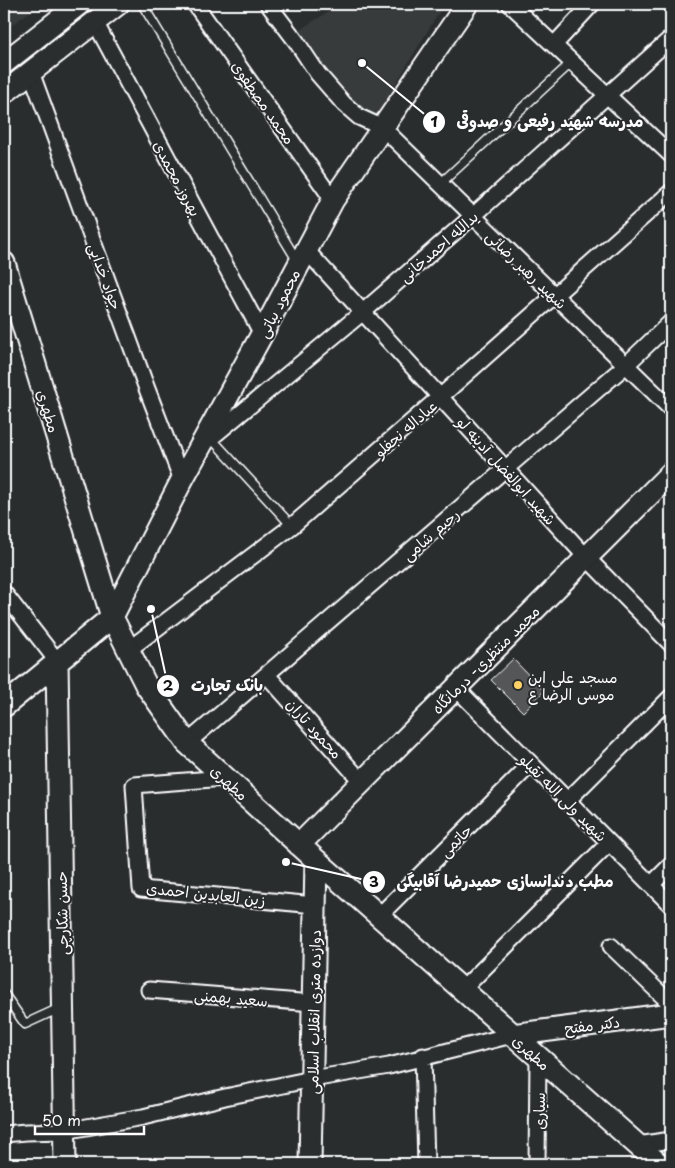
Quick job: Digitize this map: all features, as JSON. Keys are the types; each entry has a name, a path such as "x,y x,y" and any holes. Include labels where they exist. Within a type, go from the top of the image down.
{"main road":[{"path":"4,63 79,4"},
{"path":"4,93 118,4"},
{"name":"محمود بیاتی","path":"112,617 182,480 205,443 333,200 467,4"},
{"name":"مطهری","path":"4,263 112,617 146,685 187,744 659,1164"},
{"name":"محمد منتظری- درمانگاه","path":"299,845 671,473"},
{"path":"4,706 112,617"},
{"name":"حسن شکارچی","path":"57,661 65,1164"},
{"name":"دوازده متری انقلاب اسلامی","path":"310,1164 316,860"},
{"name":"دکتر مفتح","path":"512,1035 671,1014"}],"street":[{"name":"محمد مصطفوی","path":"195,4 333,200"},
{"path":"268,4 318,74 344,104 359,117 383,128"},
{"path":"510,4 671,155"},
{"path":"554,45 592,4"},
{"name":"بهروز محمدی","path":"94,22 262,334"},
{"name":"یدالله احمدخانی","path":"205,443 363,312 671,38"},
{"name":"جواد خدایی","path":"32,72 182,480"},
{"name":"شهید رهبر رضائی","path":"383,128 671,409"},
{"name":"عباداله نجفلو","path":"128,650 292,526 671,192"},
{"name":"شهید ابوالفضل آدینه لو","path":"302,257 363,312 586,558 671,644"},
{"name":"رحیم شامی","path":"187,744 626,365 671,322"},
{"path":"4,593 57,661"},
{"name":"محمود تاران","path":"267,675 362,782"},
{"name":"شهید ولی الله تقیلو","path":"456,688 671,906"},
{"path":"567,800 671,697"},
{"name":"حاتمی","path":"379,916 531,764"},
{"name":"زین العابدین احمدی","path":"225,778 134,785 141,888 315,905"},
{"path":"462,990 609,843"},
{"path":"651,885 671,865"},
{"path":"611,946 671,1004"},
{"name":"سعید بهمنی","path":"149,990 313,1003"},
{"path":"4,1134 64,1132 143,1117 225,1097 312,1079 390,1066 423,1056 512,1035"},
{"path":"423,1056 426,1164"},
{"name":"سیاری","path":"537,1164 538,1057"},
{"path":"638,1145 671,1140"}],"lane":[{"path":"142,4 302,257"},
{"path":"440,184 572,62"},
{"path":"205,443 292,526"},
{"path":"4,994 25,1024 62,1007"}],"shaded area":[{"path":"4,4 40,4 4,31"},
{"path":"323,4 444,4 372,123 338,94 294,33 328,12"}],"building":[{"name":"مسجد علی ابن موسی الرضا ع","path":"513,659 544,691 523,712 491,680"}],"place":[{"name":"مدرسه شهید رفیعی و صدوقی","path":"362,63"},
{"name":"بانک تجارت","path":"151,609"},
{"name":"مسجد علی ابن موسی الرضا ع","path":"518,685"},
{"name":"مطب دندانسازی حمیدرضا آقابیگی","path":"286,862"}]}
